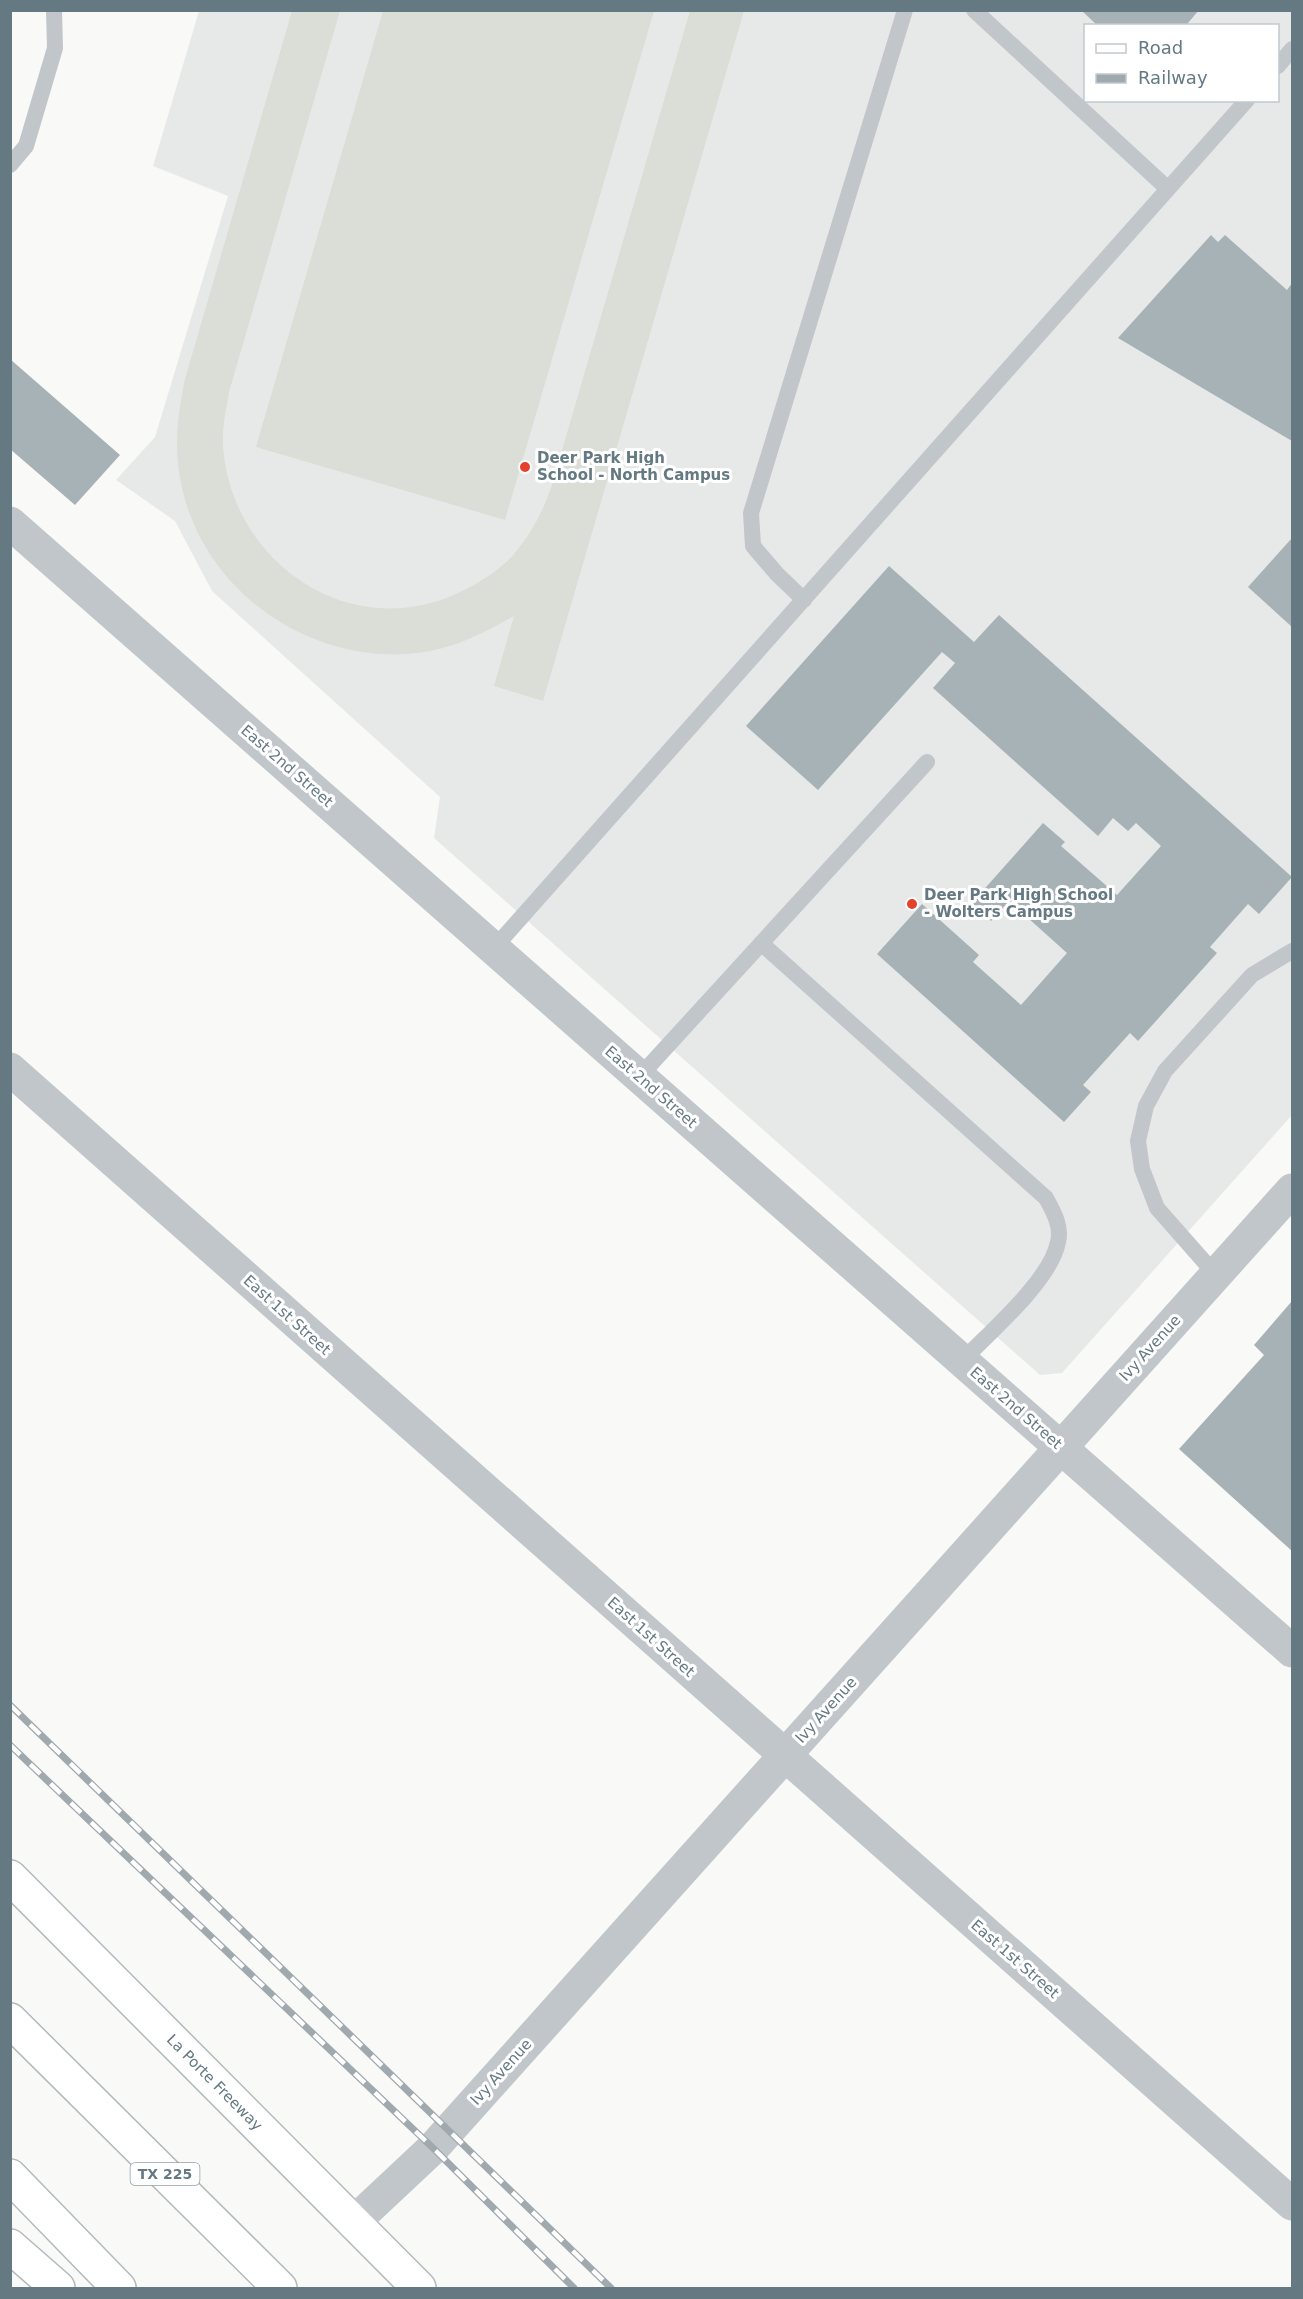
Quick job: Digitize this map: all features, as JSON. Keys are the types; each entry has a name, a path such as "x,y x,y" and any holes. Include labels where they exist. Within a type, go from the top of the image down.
{"main road":[{"name":"La Porte Freeway","path":"10,1876 419,2289"},
{"name":"TX 225","path":"10,2020 280,2289"},
{"path":"10,2176 119,2289"},
{"path":"10,2246 58,2289"}],"street":[{"name":"East 2nd Street","path":"10,523 1293,1651"},
{"name":"East 1st Street","path":"10,1069 1293,2204"},
{"name":"Ivy Avenue","path":"353,2223 433,2148 1293,1190"}],"lane":[{"path":"10,165 26,146 55,48 54,10"},
{"path":"804,600 753,546 751,513 905,10"},
{"path":"974,10 1168,189"},
{"path":"1279,65 1293,49"},
{"path":"494,948 1245,102"},
{"path":"639,1077 927,762"},
{"path":"761,944 1046,1198 1057,1217 1059,1241 1049,1264 1034,1287 962,1361"},
{"path":"1216,1275 1157,1208 1142,1169 1137,1141 1146,1106 1165,1071 1252,975 1293,951"}],"shaded area":[{"name":"Deer Park High School - North Campus","path":"199,11 1292,11 1292,1115 1062,1373 1040,1375 434,838 440,797 212,591 175,521 116,480 155,437 228,196 153,166"},
{"path":"292,11 340,11 229,392 223,446 231,488 248,525 272,557 303,582 338,599 376,608 417,606 458,593 502,566 531,531 551,488 690,11 744,11 543,701 494,686 514,616 463,641 430,651 388,654 346,649 307,636 270,616 238,589 212,556 192,519 180,478 177,453 179,416 185,379"},
{"path":"383,11 654,11 505,520 256,447"}],"building":[{"path":"1081,10 1199,10 1189,24 1096,24"},
{"path":"1211,235 1218,242 1225,235 1287,290 1292,283 1292,441 1118,338"},
{"path":"10,359 120,455 75,505 10,449"},
{"path":"1292,538 1292,627 1248,587"},
{"name":"Deer Park High School - Wolters Campus","path":"889,566 974,642 999,615 1292,877 1259,914 1248,904 1210,947 1217,953 1138,1041 1130,1033 1083,1085 1091,1092 1064,1122 877,954 922,904 979,955 973,962 1021,1005 1067,953 1009,901 991,921 971,904 1043,823 1065,842 1061,846 1117,895 1161,846 1136,823 1128,831 1113,818 1098,836 933,688 955,663 942,652 818,790 746,726"},
{"path":"1292,1301 1292,1551 1179,1449 1264,1355 1254,1345"}],"railway":[{"path":"10,1705 611,2288"},
{"path":"10,1745 433,2148 574,2288"}],"place":[{"name":"Deer Park High School - North Campus","path":"525,467"},
{"name":"Deer Park High School - Wolters Campus","path":"912,904"}]}
